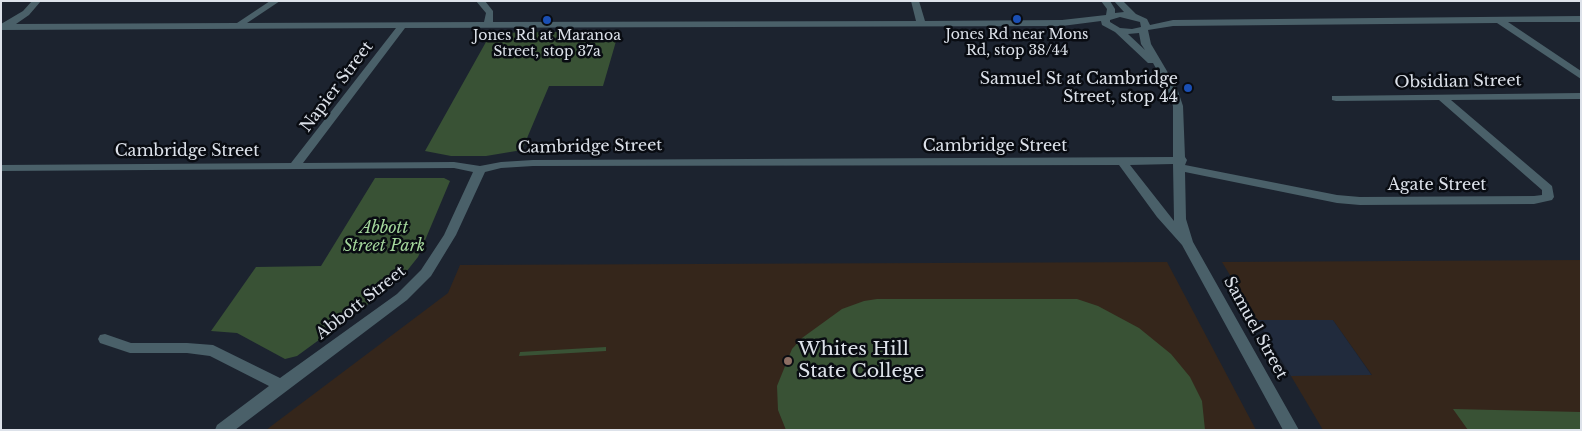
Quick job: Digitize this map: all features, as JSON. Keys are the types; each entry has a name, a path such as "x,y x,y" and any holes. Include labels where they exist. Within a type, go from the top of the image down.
{"street":[{"path":"4,27 26,14 37,1"},
{"path":"239,26 248,18 276,1"},
{"path":"480,1 490,13 488,25"},
{"path":"915,1 921,23"},
{"name":"Samuel Street","path":"1105,1 1111,9 1106,23 1159,68"},
{"name":"Samuel Street","path":"1118,1 1147,25 1145,29 1146,44 1172,88 1178,106 1181,164 1180,219 1187,244"},
{"path":"4,27 1062,22 1108,17 1135,17 1173,23 1581,19"},
{"path":"1499,20 1581,76"},
{"path":"1062,22 1132,32 1173,23"},
{"name":"Napier Street","path":"294,167 403,25"},
{"name":"Obsidian Street","path":"1336,98 1581,96"},
{"name":"Agate Street","path":"1181,164 1337,199 1360,202 1534,200 1548,197 1548,189 1441,97"},
{"name":"Samuel Street","path":"1122,162 1161,214 1187,244 1292,430"},
{"name":"Cambridge Street","path":"1,168 454,165 480,170 500,165 533,163 1122,162 1181,164"},
{"name":"Abbott Street","path":"223,430 396,302 426,273 450,235 480,170"},
{"path":"105,339 130,348 188,348 213,351 282,386"}],"shaded area":[{"path":"1581,260 1581,430 1323,430 1291,376 1372,375 1333,320 1257,320 1222,262"},
{"name":"Whites Hill State College","path":"1167,262 1256,430 266,430 448,293 460,265"},
{"path":"1257,320 1333,320 1372,376 1291,376"}],"green space":[{"path":"619,31 603,86 549,86 522,150 486,156 451,156 425,151 491,33"},
{"name":"Abbott Street Park","path":"375,178 444,178 450,181 418,257 406,272 386,291 297,356 285,359 237,333 211,331 256,267 321,266"},
{"path":"877,299 1077,299 1098,306 1139,328 1171,354 1190,377 1202,401 1205,430 786,430 778,410 777,386 792,349 802,338 842,309 864,301"},
{"path":"606,347 606,351 519,356 520,352"},
{"path":"1453,409 1581,412 1581,430 1468,430"}],"place":[{"name":"Jones Rd near Mons Rd, stop 38/44","path":"1017,19"},
{"name":"Jones Rd at Maranoa Street, stop 37a","path":"547,20"},
{"name":"Samuel St at Cambridge Street, stop 44","path":"1188,88"},
{"name":"Whites Hill State College","path":"788,361"}]}
